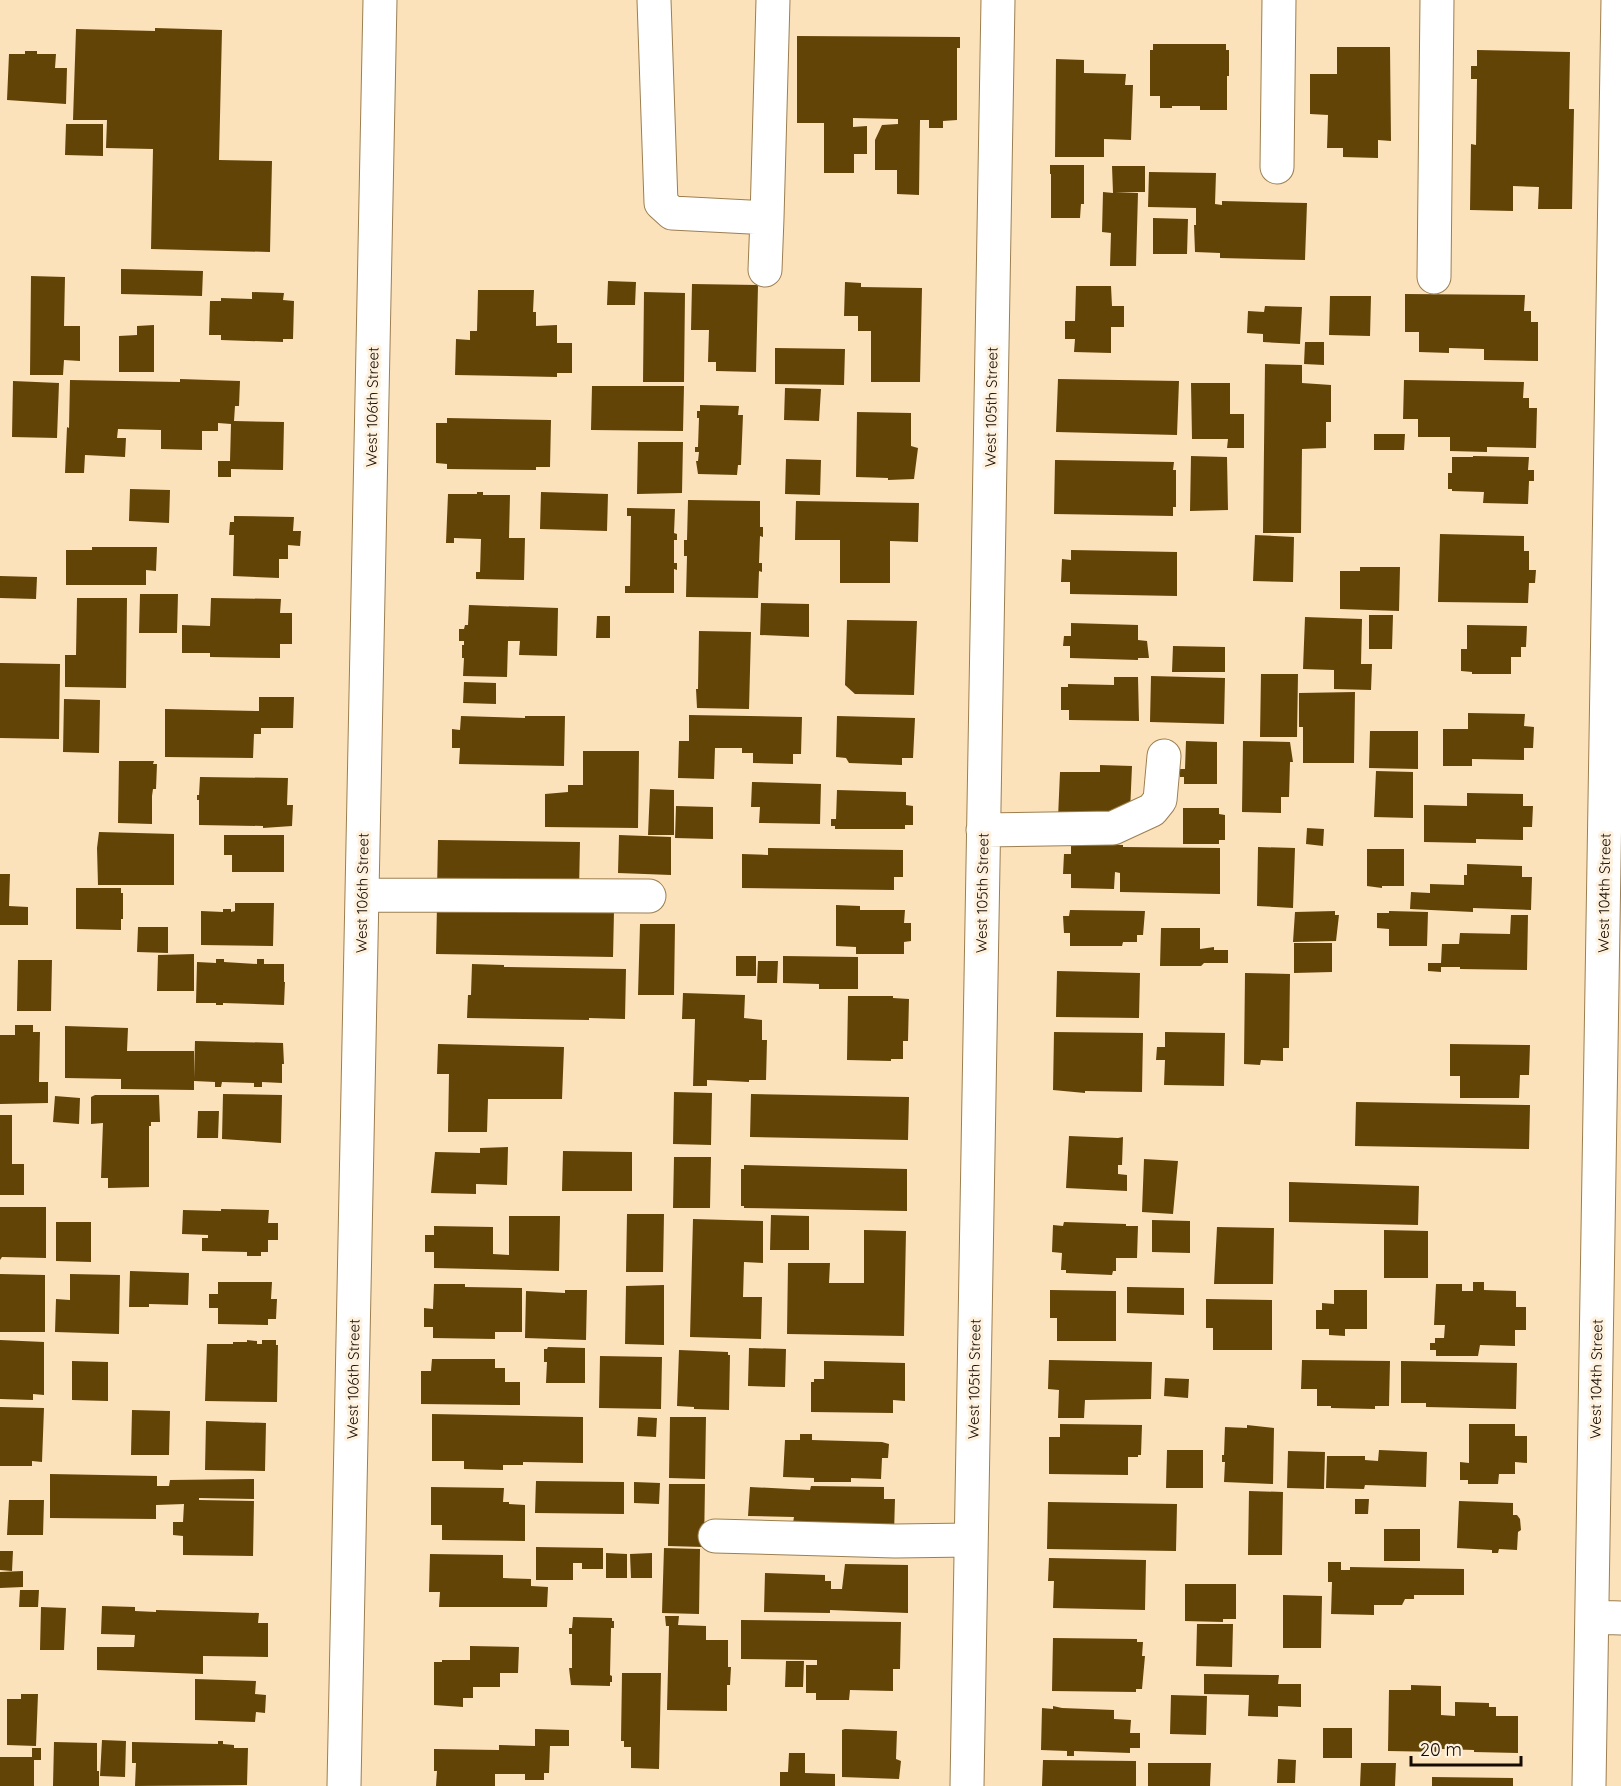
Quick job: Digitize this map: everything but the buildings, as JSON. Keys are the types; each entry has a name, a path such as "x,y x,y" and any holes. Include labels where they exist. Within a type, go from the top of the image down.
{"street":[{"name":"West 106th Street","path":"344,1786 380,0"},
{"path":"654,0 661,203 672,213 768,218"},
{"path":"765,270 773,0"},
{"name":"West 105th Street","path":"967,1786 998,0"},
{"path":"1277,168 1279,0"},
{"path":"1434,277 1437,0"},
{"name":"West 104th Street","path":"1589,1786 1606,1617 1618,0"},
{"path":"983,830 1113,828 1152,810 1160,800 1164,756"},
{"path":"362,895 649,896"},
{"path":"715,1536 895,1541 971,1540"}]}
